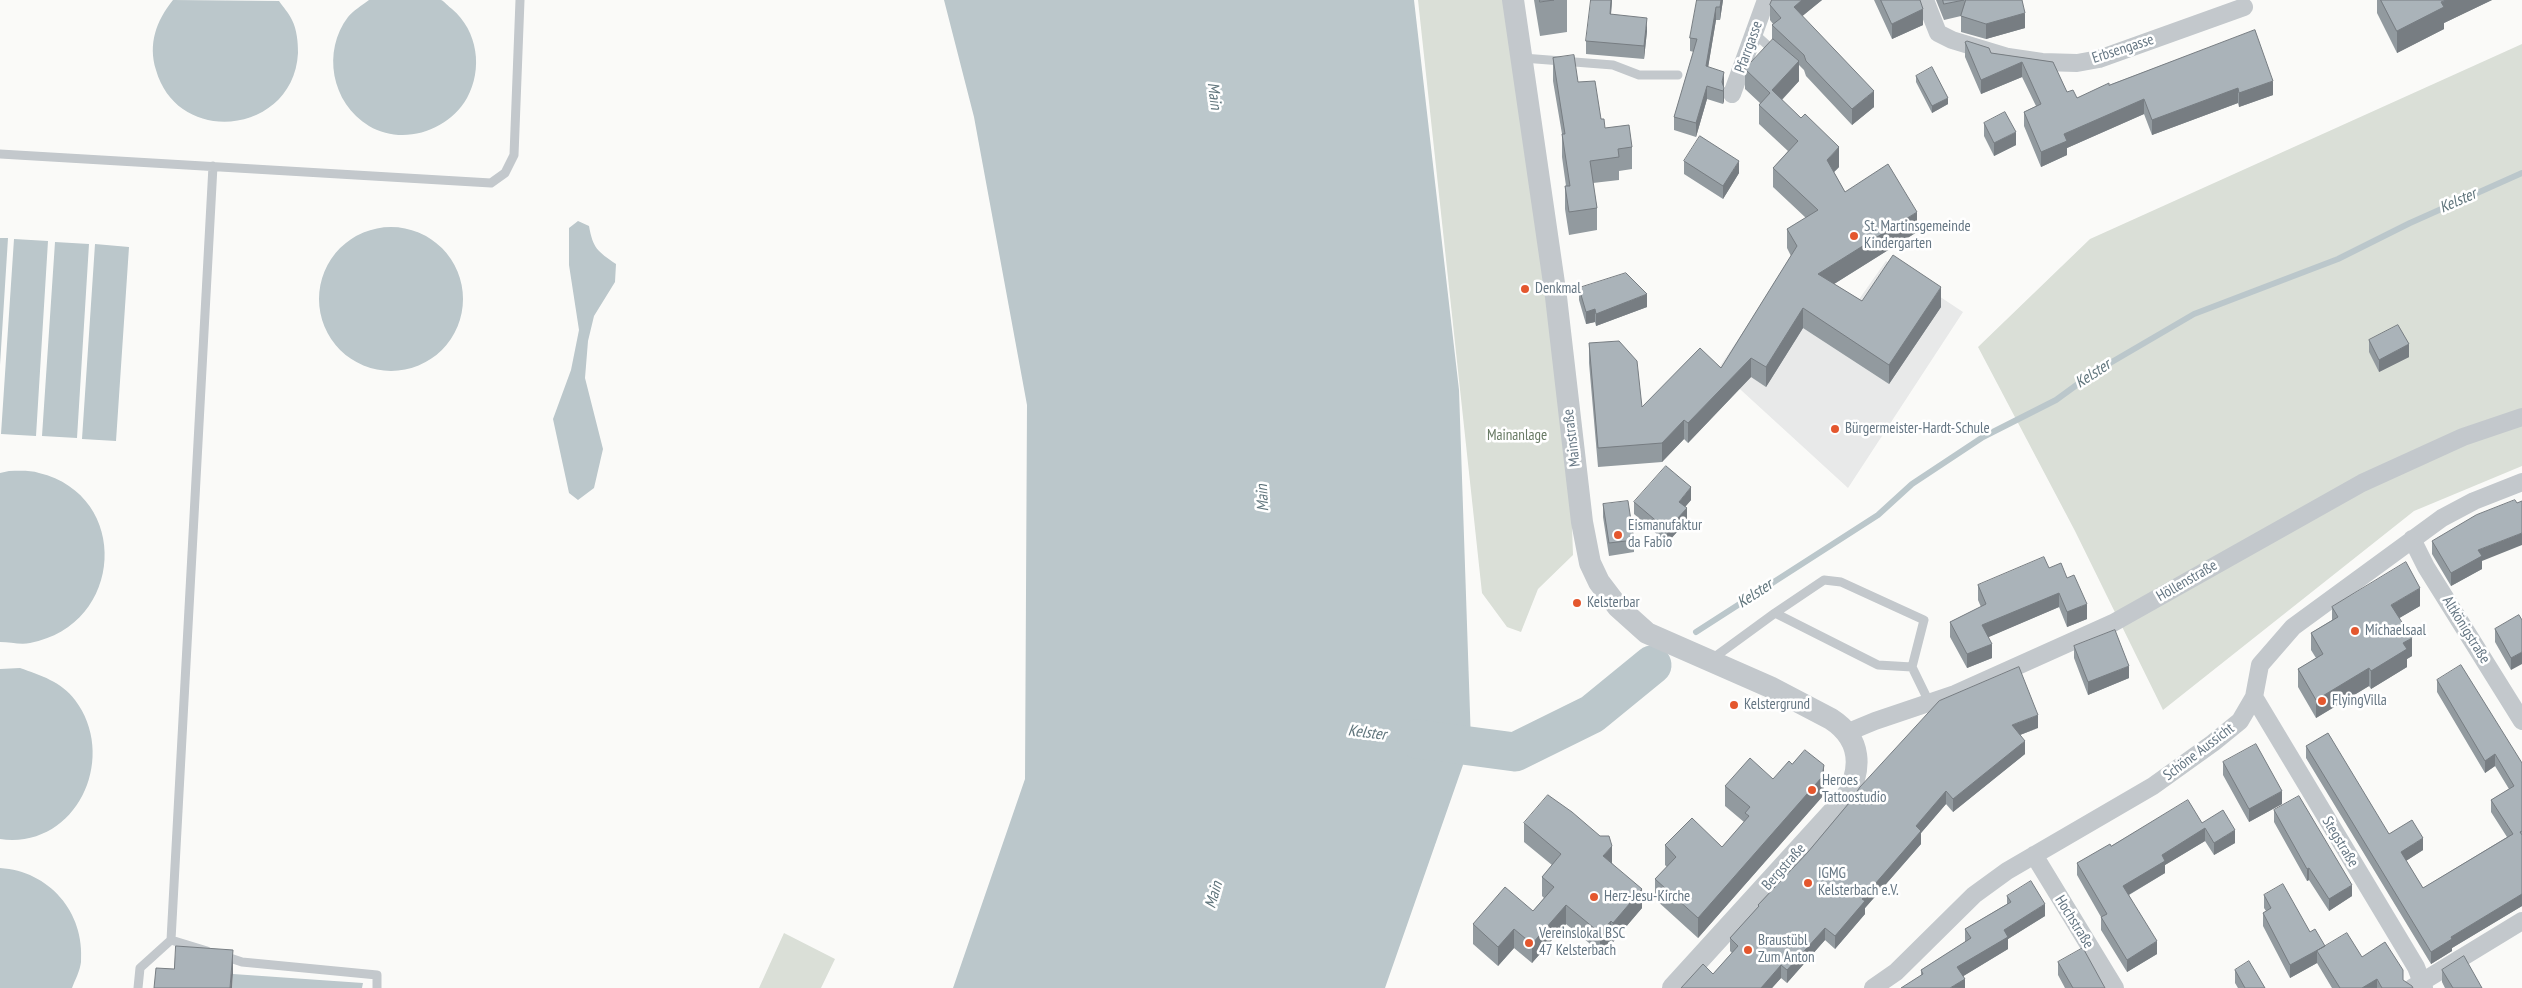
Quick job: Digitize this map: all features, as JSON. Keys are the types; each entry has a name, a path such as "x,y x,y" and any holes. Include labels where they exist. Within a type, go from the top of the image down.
{"street":[{"name":"Mainstraße","path":"1513,0 1523,58 1556,297 1582,522 1590,563 1599,582 1618,607 1647,633 1770,687 1831,719 1840,725 1846,733"},
{"name":"Pfarrgasse","path":"1732,94 1766,0"},
{"name":"Erbsengasse","path":"1925,0 1938,33 1952,40 2008,57 2060,63 2099,59 2246,4"},
{"name":"Höllenstraße","path":"1846,733 1955,694 2135,612 2248,546 2400,465 2463,437 2522,417"},
{"name":"Schöne Aussicht","path":"1873,988 1896,972 1974,895 2034,856 2136,796 2213,743 2240,721 2254,697 2260,665 2275,645 2293,628 2412,539 2474,501 2522,482"},
{"name":"Altkönigstraße","path":"2412,539 2426,567 2522,721"},
{"name":"Stegstraße","path":"2254,697 2416,967 2419,986"},
{"name":"Bergstraße","path":"1673,988 1846,798 1855,782 1858,762 1854,746 1846,733"},
{"name":"Hochstraße","path":"2034,856 2115,988"},
{"path":"2419,986 2522,921"}],"lane":[{"path":"0,154 491,182 504,173 514,155 520,0"},
{"path":"1754,33 1787,63"},
{"path":"1523,58 1612,65 1639,75 1678,75"},
{"path":"138,988 140,968 171,940 213,166"},
{"path":"1710,660 1774,613 1824,580 1841,582 1924,620 1912,668 1929,702"},
{"path":"1774,613 1878,665 1912,668"},
{"path":"171,940 242,962 377,975 377,988"}],"shaded area":[{"name":"Bürgermeister-Hardt-Schule","path":"1886,261 1963,312 1848,488 1718,369 1788,266 1855,305"}],"green space":[{"name":"Mainanlage","path":"1418,0 1506,0 1569,438 1573,555 1538,589 1521,632 1507,627 1482,593"},
{"path":"2522,44 2522,466 2414,511 2163,710 2075,531 1978,347 2090,239"},
{"path":"784,933 835,959 821,988 759,988"}],"water":[{"path":"173,0 279,1 294,24 298,53 292,80 277,101 257,115 234,121 210,120 187,112 168,95 156,70 153,42 162,16"},
{"path":"369,0 441,0 461,18 468,28 475,51 476,63 472,87 459,109 437,127 410,135 382,132 369,126 356,116 346,104 334,76 333,60 335,45 348,17"},
{"name":"Main","path":"944,0 1414,0 1459,390 1471,742 1385,988 953,988 1025,779 1027,405 974,117"},
{"path":"578,221 589,226 594,244 604,256 616,264 615,282 594,316 588,341 585,378 603,449 594,488 578,500 569,493 553,419 571,370 579,330 569,265 569,228"},
{"path":"391,227 418,233 431,239 442,248 451,259 457,272 463,299 457,326 451,339 442,350 431,359 418,365 391,371 364,365 351,359 340,350 331,339 325,326 319,299 325,272 331,259 340,248 351,239 364,233"},
{"path":"0,238 8,238 0,365"},
{"path":"14,239 48,241 36,436 1,434"},
{"path":"55,242 89,244 77,438 42,436"},
{"path":"95,244 129,247 116,441 82,439"},
{"path":"9,471 39,473 69,486 90,506 102,532 105,560 99,587 84,612 61,631 27,644 0,642 0,473"},
{"path":"20,668 43,676 64,688 75,700 88,723 93,748 91,772 82,795 69,815 50,830 27,839 0,839 0,669"},
{"path":"0,868 18,871 34,877 60,897 70,911 77,927 81,944 79,972 72,988 0,988"},
{"path":"233,974 363,983 362,988 232,988"}],"building":[{"path":"1591,0 1611,0 1610,14 1647,18 1644,46 1586,41"},
{"path":"1697,0 1721,0 1720,7 1716,7 1706,66 1724,72 1722,82 1724,88 1723,91 1707,86 1696,123 1674,117 1697,39 1690,38"},
{"path":"1772,0 1802,0 1794,7 1874,91 1852,109 1806,61 1804,55 1772,25 1781,18 1770,5"},
{"path":"1881,0 1920,0 1923,9 1892,24"},
{"path":"1943,0 1964,0 1944,4"},
{"path":"1966,0 2022,0 2025,13 1986,24 1961,16"},
{"path":"2381,0 2446,0 2441,2 2444,7 2397,31"},
{"path":"2255,30 2273,81 2239,93 2238,88 2152,120 2144,99 2064,134 2067,141 2041,152 2024,112 2041,104 2022,62 1981,80 1965,42 1989,48 1991,53 2053,62 2067,92 2073,90 2077,98 2109,83 2109,85"},
{"path":"1773,39 1799,61 1772,90 1801,118 1805,114 1839,147 1827,160 1845,192 1888,164 1917,212 1818,274 1862,301 1893,255 1941,287 1889,365 1803,308 1766,367 1751,358 1688,423 1684,420 1662,443 1598,448 1589,343 1619,341 1637,361 1642,407 1700,348 1721,368 1797,246 1787,229 1818,210 1773,168 1798,141 1759,105 1770,93 1745,69"},
{"path":"1574,55 1578,82 1595,81 1601,119 1604,119 1605,128 1629,125 1632,147 1618,149 1619,157 1590,161 1597,208 1569,212 1565,186 1570,186 1562,134 1565,134 1553,58"},
{"path":"1932,67 1948,98 1932,106 1916,76"},
{"path":"2005,112 2016,132 1994,143 1984,123"},
{"path":"1700,136 1739,161 1723,186 1684,161"},
{"path":"1626,273 1647,294 1596,314 1595,309 1586,312 1579,288"},
{"path":"2398,325 2409,344 2379,360 2369,340"},
{"path":"1666,466 1691,487 1679,502 1687,508 1667,530 1634,502"},
{"path":"2515,500 2517,503 2522,501 2522,533 2478,550 2482,556 2451,573 2432,541 2476,515"},
{"name":"Eismanufaktur da Fabio","path":"1628,501 1634,540 1609,543 1603,504"},
{"path":"2044,557 2049,568 2061,563 2067,578 2074,575 2087,604 2067,612 2059,593 1982,625 1992,644 1967,654 1950,622 1986,604 1978,585"},
{"path":"2406,562 2420,588 2391,605 2412,638 2403,643 2407,649 2371,671 2369,668 2316,700 2298,669 2323,654 2311,633 2338,617 2332,607"},
{"path":"2519,615 2522,620 2522,652 2511,658 2495,629"},
{"path":"2115,630 2129,666 2088,682 2074,646"},
{"path":"2461,665 2522,763 2522,831 2520,832 2522,835 2522,894 2451,937 2452,939 2431,952 2306,746 2328,733 2389,834 2412,820 2423,838 2401,852 2423,888 2513,834 2491,800 2514,786 2495,754 2485,761 2437,680"},
{"path":"2019,667 2038,715 2012,725 2025,741 1953,799 1946,791 1916,826 1921,831 1862,899 1865,901 1835,936 1825,928 1787,970 1781,965 1761,988 1681,988 1703,964 1713,974 1738,946 1730,938 1808,852 1860,787 1939,701"},
{"path":"2256,744 2282,791 2249,809 2223,762"},
{"path":"1805,750 1824,765 1822,777 1698,918 1655,879 1676,857 1665,845 1692,818 1722,847 1749,816 1745,813 1750,807 1725,786 1750,758 1773,779 1789,761 1792,764"},
{"path":"1548,795 1572,812 1600,836 1609,836 1612,846 1603,856 1642,889 1613,923 1611,921 1600,933 1566,905 1532,944 1514,929 1498,947 1473,924 1505,887 1533,911 1554,887 1542,877 1561,854 1524,823"},
{"path":"2299,796 2352,885 2329,899 2309,868 2307,869 2274,810"},
{"path":"2188,800 2202,823 2223,810 2235,830 2214,843 2205,828 2162,855 2165,861 2123,886 2157,941 2127,960 2101,917 2107,914 2077,863 2110,844 2111,846"},
{"path":"2031,881 2045,904 2004,930 2008,937 1957,967 1965,979 1950,988 1901,988 1923,974 1921,970 1971,938 1965,929 2011,902 2007,896"},
{"path":"2283,884 2310,932 2315,929 2325,946 2290,965 2263,913 2271,908 2264,895"},
{"path":"2347,933 2362,957 2385,942 2403,970 2403,980 2413,988 2382,988 2377,979 2362,988 2340,988 2317,951"},
{"path":"176,946 233,950 230,988 154,988 156,968 174,969"},
{"path":"2083,948 2105,988 2073,988 2058,962"},
{"path":"2464,956 2482,988 2453,988 2442,970"},
{"path":"2249,961 2265,988 2245,988 2235,970"}],"waterway":[{"name":"Kelster","path":"1696,632 1878,515 1912,484 1983,437 2056,400 2093,373 2194,314 2338,259 2410,223 2522,173"},
{"name":"Kelster","path":"1417,739 1515,752 1592,714 1652,665"}],"place":[{"name":"St. Martinsgemeinde Kindergarten","path":"1854,236"},
{"name":"Denkmal","path":"1525,289"},
{"name":"Bürgermeister-Hardt-Schule","path":"1835,429"},
{"name":"Eismanufaktur da Fabio","path":"1618,535"},
{"name":"Kelsterbar","path":"1577,603"},
{"name":"Michaelsaal","path":"2355,631"},
{"name":"FlyingVilla","path":"2322,701"},
{"name":"Kelstergrund","path":"1734,705"},
{"name":"Heroes Tattoostudio","path":"1812,790"},
{"name":"IGMG Kelsterbach e.V.","path":"1808,883"},
{"name":"Herz-Jesu-Kirche","path":"1594,897"},
{"name":"Vereinslokal BSC 47 Kelsterbach","path":"1529,943"},
{"name":"Braustübl Zum Anton","path":"1748,950"}]}
